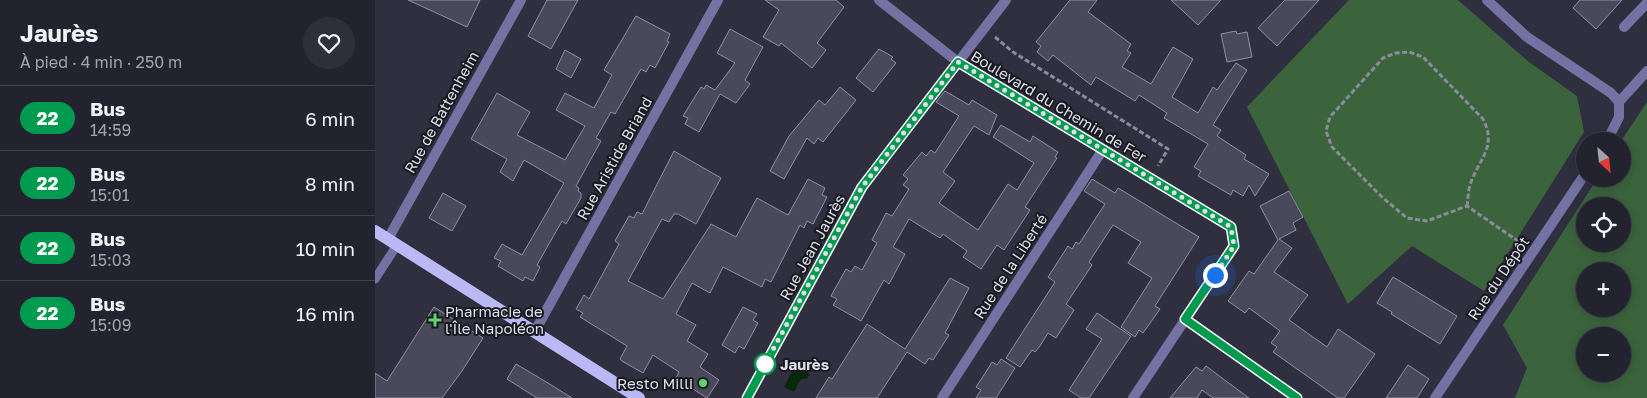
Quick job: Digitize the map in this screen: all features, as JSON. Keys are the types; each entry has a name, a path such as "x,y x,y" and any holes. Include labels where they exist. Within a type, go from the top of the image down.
{"main road":[{"path":"375,231 639,398"}],"street":[{"name":"Rue de Battenheim","path":"392,242 521,0"},
{"name":"Rue Aristide Briand","path":"535,331 718,0"},
{"name":"Boulevard du Chemin de Fer","path":"879,0 958,62 1102,151 1231,227 1234,246 1185,319"},
{"name":"Rue Jean Jaurès","path":"747,398 862,187 1006,0"},
{"path":"1487,0 1527,37 1611,93 1619,102 1619,117 1612,132"},
{"path":"1624,27 1647,3"},
{"path":"1619,102 1647,72"},
{"name":"Rue de la Liberté","path":"942,398 1102,151"},
{"name":"Rue du Dépôt","path":"1435,398 1576,188"},
{"path":"1133,398 1185,319 1297,398"}],"lane":[{"path":"375,279 392,242"}],"path":[{"path":"995,37 1013,52 1168,149 1151,180"},
{"path":"1409,52 1423,58 1483,119 1490,132 1488,147 1470,184 1467,206 1427,221 1407,218 1383,198 1332,147 1326,131 1330,117 1383,58 1396,53 1409,52"},
{"path":"1467,206 1534,251"}],"shaded area":[{"path":"1349,0 1458,0 1529,62 1577,96 1584,132 1576,132 1576,145 1484,291 1412,246 1348,304 1247,107"},
{"path":"1647,102 1647,398 1515,398 1527,368 1503,325 1576,212 1576,252 1631,252 1631,197 1585,197 1591,188 1631,188 1631,132 1627,132"},
{"path":"795,366 810,374 807,379 801,379 794,392 784,387"}],"building":[{"path":"408,0 480,0 467,27"},
{"path":"547,0 578,0 551,49 528,36"},
{"path":"765,0 836,0 844,7 817,43 826,50 812,68 781,43 779,46 763,37 779,10"},
{"path":"1070,0 1097,0 1088,12 1131,44 1127,51 1131,53 1122,67 1151,84 1173,47 1193,59 1172,97 1198,113 1213,87 1217,90 1236,63 1247,70 1213,125 1221,130 1217,136 1246,155 1244,159 1269,174 1255,196 1249,185 1243,196 1233,190 1231,195 1198,176 1201,171 1194,167 1208,144 1164,118 1167,113 1139,95 1135,101 1096,77 1091,85 1053,55 1048,61 1037,52 1041,46 1036,42"},
{"path":"1171,0 1221,0 1198,25"},
{"path":"1285,0 1319,0 1277,46 1258,28"},
{"path":"1580,0 1622,0 1596,29 1573,8"},
{"path":"636,16 670,34 667,41 669,42 655,68 650,65 646,72 641,69 615,114 611,112 596,138 601,141 576,186 579,188 578,191 581,193 581,198 566,224 562,221 537,265 540,267 533,281 525,277 523,281 498,266 501,261 494,258 502,244 522,255 564,183 524,160 513,181 500,172 507,159 471,139 497,93 530,112 517,135 565,160 585,126 556,110 565,93 594,108 612,75 604,70"},
{"path":"730,29 763,47 745,80 750,84 736,103 720,94 699,132 685,124 688,118 683,116 701,87 704,89 706,85 715,90 735,63 717,53"},
{"path":"1236,31 1237,34 1247,32 1252,57 1227,62 1221,34"},
{"path":"879,49 893,57 891,59 896,63 873,92 856,78"},
{"path":"565,50 581,59 571,78 556,69"},
{"path":"840,87 856,100 823,142 818,138 814,144 807,138 784,179 770,171 789,136 819,100 825,105"},
{"path":"945,91 969,105 972,100 997,115 989,135 974,126 943,172 955,181 939,203 978,230 1008,184 1017,190 1034,163 993,137 1001,125 1030,142 1033,136 1058,152 1055,157 1057,158 1025,207 1030,210 1004,250 997,245 981,269 963,257 967,251 943,234 940,238 909,219 893,247 905,254 889,284 884,280 861,321 833,305 837,299 831,296 846,269 851,272 855,266 862,270 877,243 872,240 886,213 892,216 909,189 903,185 908,179 903,175 922,152 926,156 931,150 935,153 959,116 936,102"},
{"path":"674,151 721,178 696,224 678,214 674,214 669,222 662,219 628,281 663,299 711,224 736,237 757,198 788,215 808,179 825,188 822,195 827,197 813,224 807,221 804,228 800,225 771,282 765,279 762,287 723,267 710,293 692,283 676,314 696,325 687,341 708,354 700,367 719,380 707,398 676,378 679,372 653,355 643,373 622,361 620,359 627,346 580,317 583,313 576,309 584,295 589,299 619,244 615,241 629,216 634,218 637,212 642,214"},
{"path":"1092,179 1115,193 1118,188 1199,237 1155,306 1160,309 1143,333 1139,330 1135,337 1121,327 1152,278 1128,263 1141,242 1113,225 1089,262 1092,265 1066,304 1074,310 1056,338 1048,333 1040,346 1035,352 1032,350 1020,367 1006,358 1055,282 1048,277 1068,246 1072,249 1076,242 1079,244 1105,204 1084,191"},
{"path":"1289,191 1303,217 1293,223 1296,230 1279,239 1292,248 1274,272 1308,295 1289,320 1327,347 1338,329 1375,354 1344,398 1338,398 1273,352 1277,347 1271,343 1280,331 1249,308 1245,313 1228,301 1249,271 1254,274 1278,240 1260,206"},
{"path":"443,193 466,206 452,231 429,218"},
{"path":"1393,277 1457,316 1440,344 1391,314 1392,312 1377,303"},
{"path":"950,278 969,288 945,333 949,335 933,360 929,358 925,364 907,352 877,398 816,398 829,377 832,379 867,324 905,349"},
{"path":"434,307 483,338 462,371 442,398 375,398 375,373 387,381"},
{"path":"743,307 757,314 753,320 758,323 744,349 739,346 735,353 722,345"},
{"path":"1097,313 1131,336 1089,398 1081,398 1069,390 1102,339 1086,329"},
{"path":"1001,359 1015,368 996,398 976,398 981,390 976,387 992,362 997,365"},
{"path":"516,364 572,398 537,398 507,379"},
{"path":"1408,365 1429,379 1417,398 1386,398"},
{"path":"1206,366 1249,398 1213,398 1202,390 1197,398 1170,398 1196,367 1202,371"}],"bus line":[{"name":"22","path":"747,398 862,187 958,62 1102,151 1231,227 1234,246 1185,319 1297,398"}],"place":[{"name":"Pharmacie de l'Île Napoléon","path":"435,320"},
{"name":"Jaurès","path":"765,364"},
{"name":"Resto Milli","path":"703,383"}],"route":[{"path":"765,364 862,187 958,62 1102,151 1231,227 1234,246 1215,275"}]}
